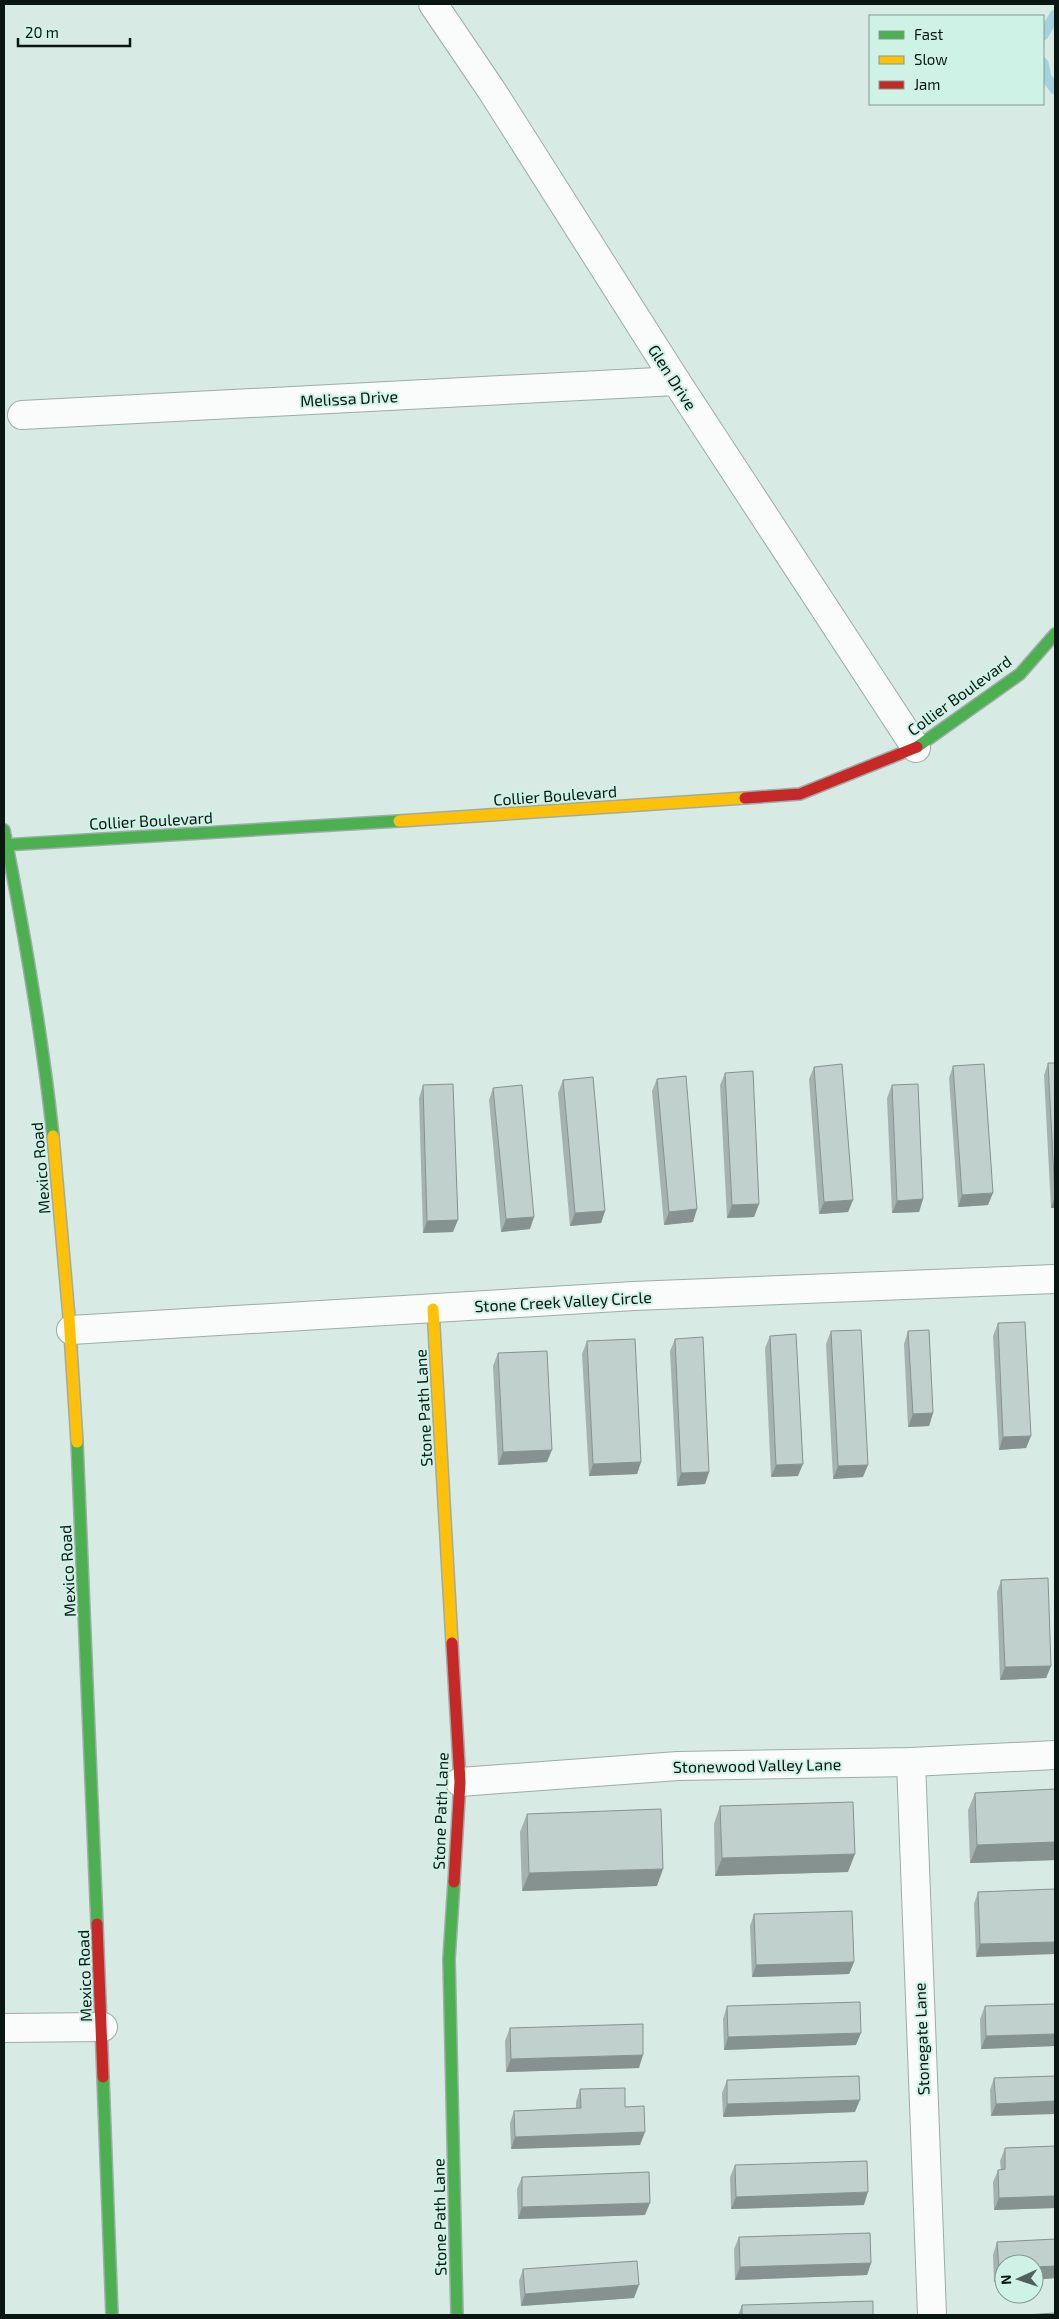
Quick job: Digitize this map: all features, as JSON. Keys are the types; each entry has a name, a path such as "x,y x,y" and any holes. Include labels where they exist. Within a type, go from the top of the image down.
{"street":[{"name":"Glen Drive","path":"433,4 492,91 676,381 916,748"},
{"name":"Melissa Drive","path":"22,415 676,381"},
{"name":"Collier Boulevard","path":"5,845 503,815 800,794 916,748 1020,674 1055,634"},
{"name":"Mexico Road","path":"4,830 5,845 31,979 53,1124 71,1330 102,2027 112,2315"},
{"name":"Stone Creek Valley Circle","path":"71,1330 634,1296 1055,1279"},
{"name":"Stone Path Lane","path":"433,1309 460,1782 449,1958 457,2315"},
{"name":"Stonewood Valley Lane","path":"460,1782 678,1766 911,1762 1055,1755"},
{"name":"Stonegate Lane","path":"911,1762 932,2315"},
{"path":"4,2028 102,2027"}],"building":[{"path":"1048,1063 1055,1063 1055,1196"},
{"path":"842,1064 853,1200 824,1202 814,1067"},
{"path":"984,1064 993,1193 962,1195 953,1066"},
{"path":"753,1071 759,1204 732,1205 725,1073"},
{"path":"686,1076 697,1209 669,1212 657,1079"},
{"path":"593,1077 605,1211 575,1213 563,1080"},
{"path":"453,1084 458,1220 427,1221 423,1085"},
{"path":"918,1084 923,1199 897,1201 892,1085"},
{"path":"522,1085 534,1217 506,1219 493,1088"},
{"path":"1025,1322 1031,1436 1003,1437 998,1323"},
{"path":"861,1330 868,1465 838,1466 831,1331"},
{"path":"929,1330 933,1413 913,1414 908,1331"},
{"path":"796,1334 803,1464 776,1465 770,1336"},
{"path":"703,1337 709,1472 681,1473 675,1339"},
{"path":"635,1339 641,1462 593,1464 587,1341"},
{"path":"547,1351 552,1450 503,1452 498,1353"},
{"path":"1048,1578 1051,1666 1005,1667 1001,1580"},
{"path":"1055,1789 1055,1842 977,1845 975,1793"},
{"path":"853,1802 855,1854 722,1858 720,1806"},
{"path":"661,1809 663,1869 529,1873 527,1814"},
{"path":"1055,1889 1055,1942 980,1944 978,1892"},
{"path":"852,1911 854,1962 756,1965 754,1914"},
{"path":"860,2002 861,2033 728,2037 727,2006"},
{"path":"1055,2004 1055,2034 986,2036 985,2006"},
{"path":"643,2024 643,2055 511,2059 510,2028"},
{"path":"859,2076 860,2100 727,2104 727,2080"},
{"path":"1055,2076 1055,2101 996,2104 994,2078"},
{"path":"625,2088 625,2107 644,2106 645,2132 515,2137 514,2111 581,2108 580,2089"},
{"path":"1055,2146 1055,2196 999,2198 998,2170 1005,2169 1005,2148"},
{"path":"867,2161 868,2192 736,2197 735,2165"},
{"path":"649,2172 650,2203 522,2207 522,2177"},
{"path":"870,2233 871,2263 740,2267 739,2237"},
{"path":"1055,2239 1055,2266 1044,2267 1044,2254 998,2254 997,2242"},
{"path":"637,2261 639,2285 525,2294 523,2269"},
{"path":"873,2301 873,2315 742,2315 742,2305"},
{"path":"1055,2313 1055,2315 1025,2315"}],"waterway":[{"path":"1044,33 1055,15"},
{"path":"1044,68 1046,77 1055,89"}],"traffic: fast":[{"path":"917,747 1020,674 1055,634"},
{"path":"4,845 399,821"},
{"path":"4,830 32,982 53,1136"},
{"path":"77,1442 97,1924"},
{"path":"454,1882 449,1959 457,2315"},
{"path":"103,2077 112,2315"}],"traffic: slow":[{"path":"399,821 745,798"},
{"path":"53,1136 69,1317 77,1442"},
{"path":"433,1309 452,1643"}],"traffic: jam":[{"path":"745,798 800,794 917,747"},
{"path":"452,1643 460,1782 454,1882"},
{"path":"97,1924 103,2077"}]}
